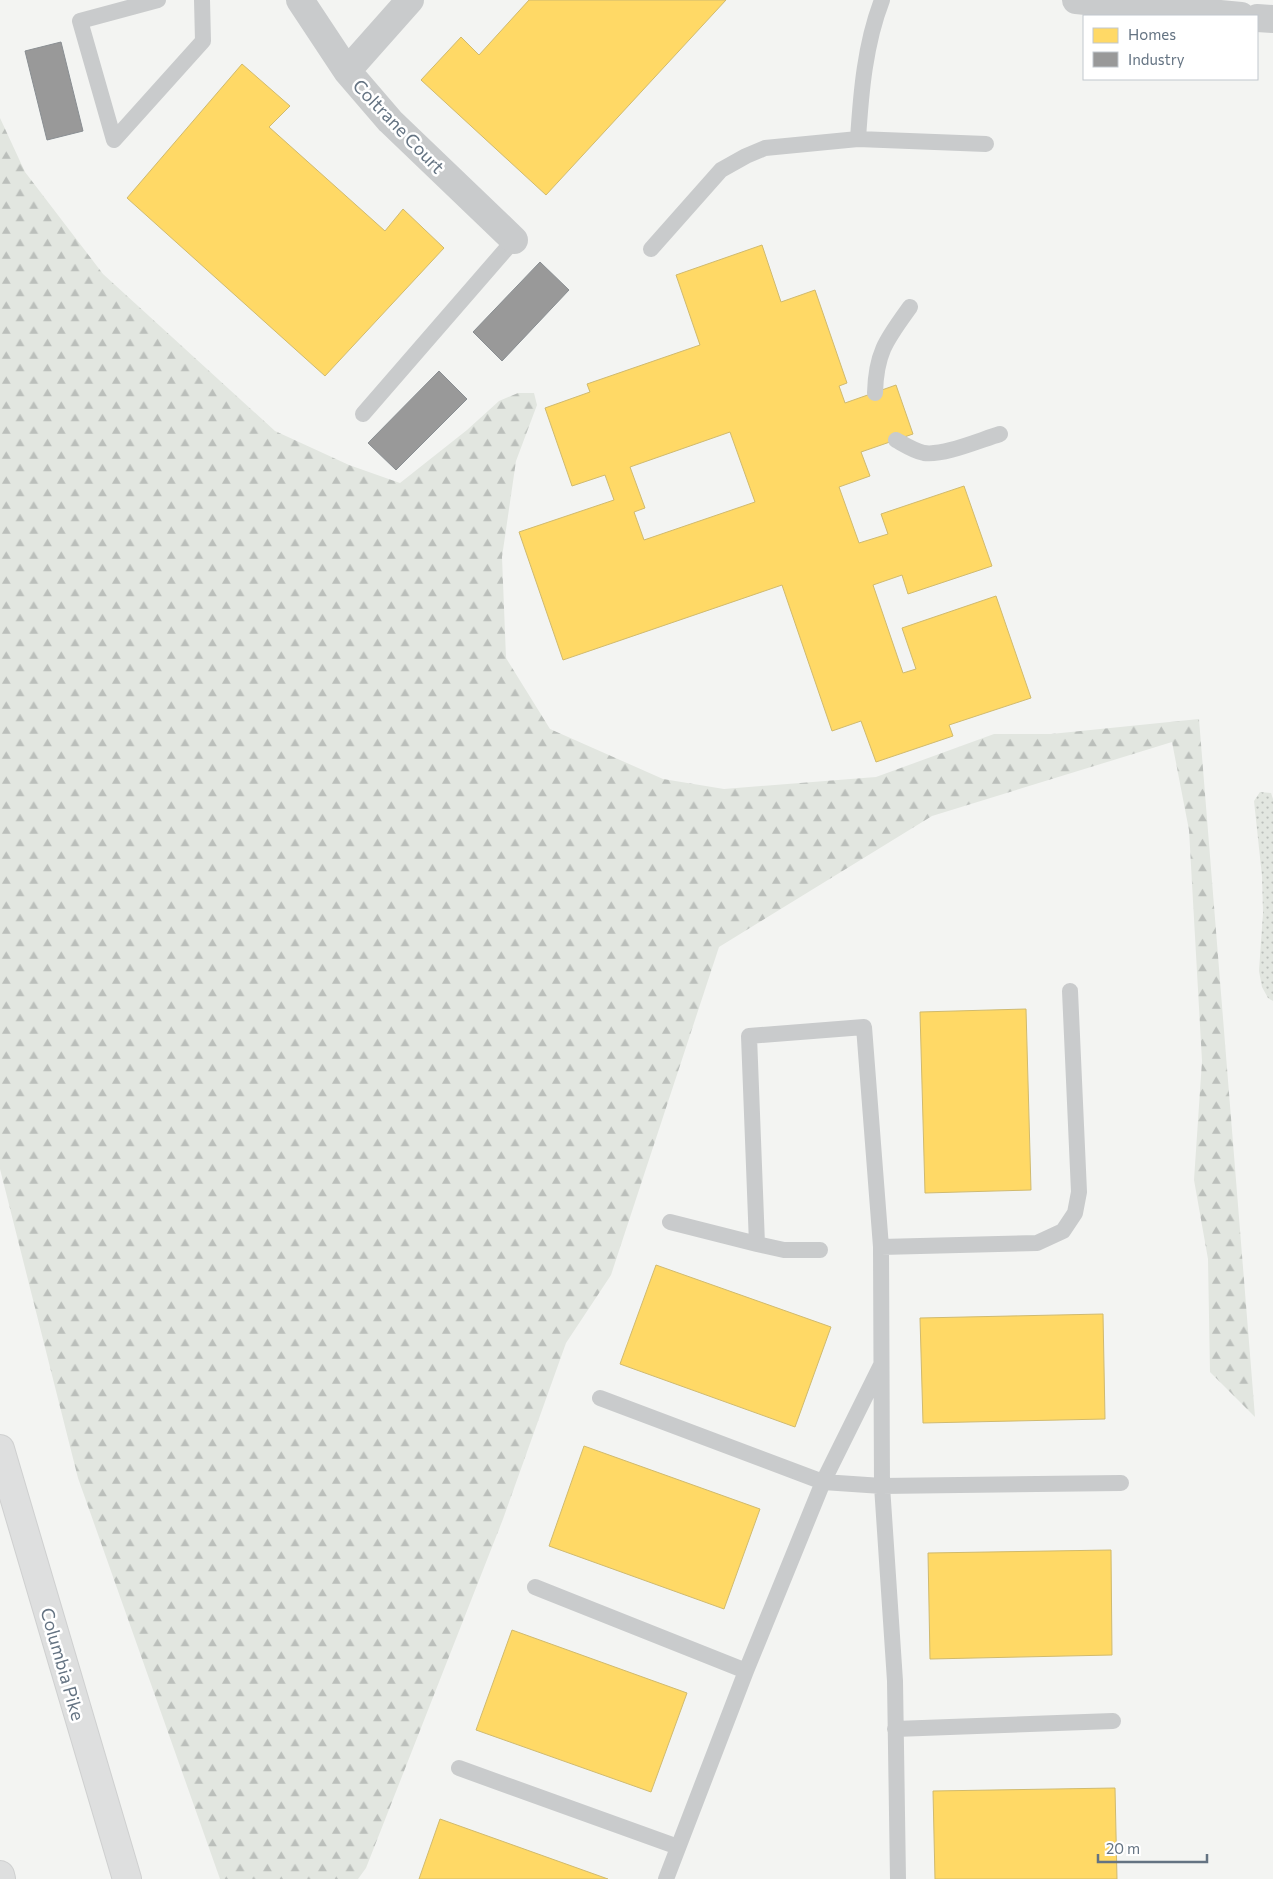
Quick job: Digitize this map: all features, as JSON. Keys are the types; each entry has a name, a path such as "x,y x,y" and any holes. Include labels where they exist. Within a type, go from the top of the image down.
{"highway":[{"name":"Columbia Pike","path":"0,1449 126,1879"},
{"path":"0,1875 1,1879"}],"street":[{"name":"Coltrane Court","path":"300,0 347,72 390,122 514,240"},
{"path":"347,72 410,0"},
{"path":"1076,0 1231,15"},
{"path":"1258,18 1273,19"}],"lane":[{"path":"158,0 80,21 114,140 203,41 202,0"},
{"path":"858,139 862,78 876,16 882,0"},
{"path":"651,249 722,170 746,156 766,148 858,139 986,144"},
{"path":"363,414 514,240"},
{"path":"875,393 879,355 886,340 910,307"},
{"path":"896,440 910,449 924,453 939,453 1000,434"},
{"path":"881,1247 1037,1244 1063,1231 1074,1213 1079,1192 1070,991"},
{"path":"757,1244 749,1036 864,1026 881,1247 882,1486 895,1681 898,1879"},
{"path":"670,1222 784,1250 820,1250"},
{"path":"666,1879 746,1671 823,1482 882,1360"},
{"path":"600,1398 823,1482 882,1486 1121,1483"},
{"path":"535,1587 746,1671"},
{"path":"895,1729 1113,1721"},
{"path":"459,1768 678,1847"}],"green space":[{"path":"0,118 25,172 103,274 275,431 349,465 400,483 467,430 499,401 518,393 534,393 537,405 516,461 502,557 506,658 550,729 663,779 724,789 876,777 994,734 1051,734 1199,719 1255,1417 1210,1372 1208,1259 1194,1180 1202,1061 1189,830 1172,742 932,816 719,947 611,1275 566,1343 503,1519 366,1868 358,1879 220,1879 78,1478 0,1169"},
{"path":"1260,792 1271,793 1273,799 1273,1001 1268,998 1262,987 1259,971 1263,913 1262,876 1254,801"}],"building: Homes":[{"path":"529,0 726,0 546,195 421,80 461,37 479,55"},
{"path":"242,64 290,106 269,127 385,231 403,209 444,248 325,376 127,198"},
{"path":"762,245 781,302 815,290 847,383 839,386 845,403 896,385 913,434 861,452 870,476 839,487 859,543 888,534 881,514 964,486 992,566 908,594 902,575 873,585 903,673 916,669 902,628 996,596 1031,698 949,725 953,736 876,762 861,721 832,731 782,585 563,660 519,532 614,500 605,475 572,486 545,408 590,392 587,384 700,345 676,275","holes":["730,432 755,502 644,540 634,512 645,508 630,467"]},
{"path":"1026,1009 1031,1190 925,1193 920,1012"},
{"path":"656,1265 831,1327 795,1427 620,1364"},
{"path":"1103,1314 1105,1419 923,1423 920,1318"},
{"path":"584,1446 760,1509 724,1609 549,1546"},
{"path":"1111,1550 1112,1655 930,1659 928,1553"},
{"path":"512,1630 687,1693 651,1792 476,1730"},
{"path":"1115,1788 1117,1879 935,1879 933,1791"},
{"path":"440,1819 608,1879 419,1879"}],"building: Industry":[{"path":"61,42 83,131 47,140 25,51"},
{"path":"540,262 569,290 502,361 473,332"},
{"path":"439,371 467,399 396,470 368,443"}]}
